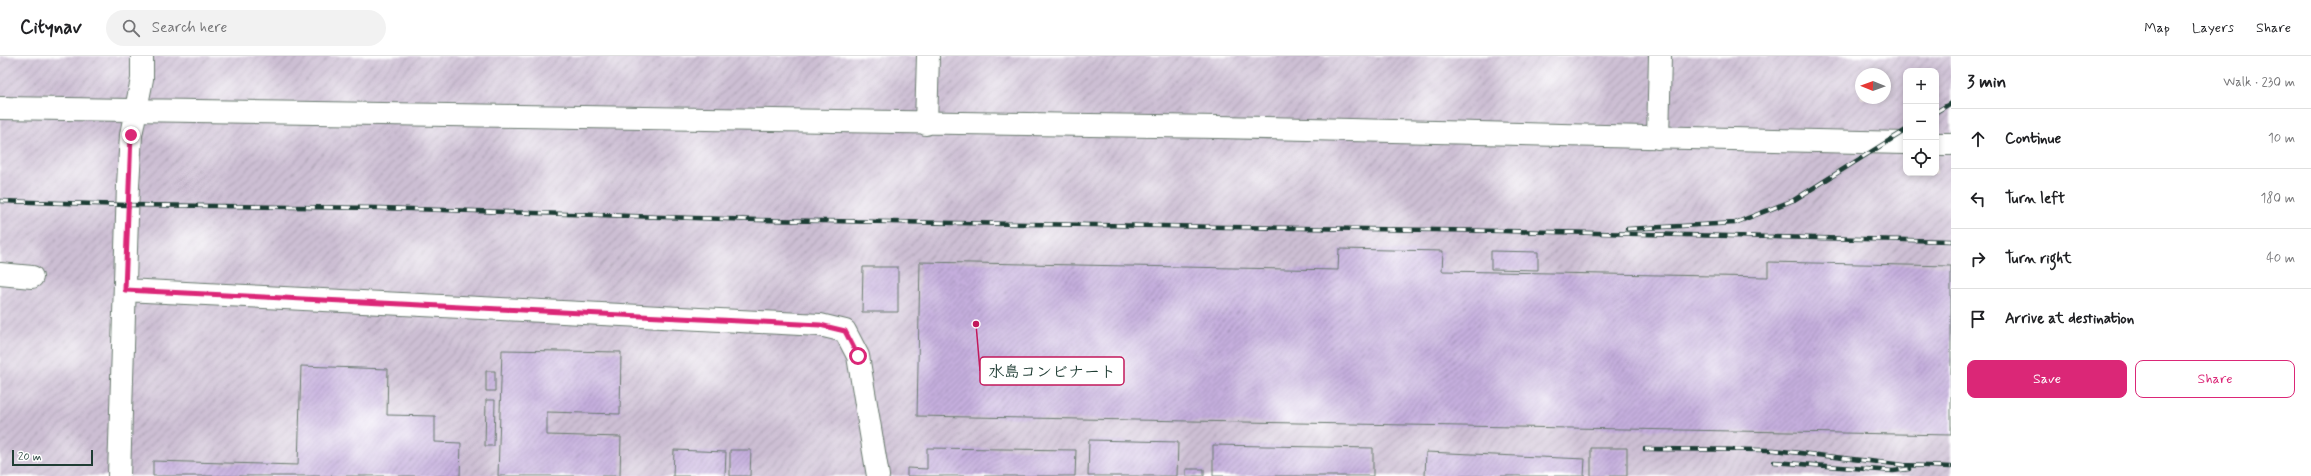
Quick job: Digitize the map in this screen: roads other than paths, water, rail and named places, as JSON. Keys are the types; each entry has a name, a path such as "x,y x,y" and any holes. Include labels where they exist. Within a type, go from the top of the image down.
{"lane":[{"path":"119,476 128,185 131,135 142,79 142,56"},
{"path":"926,124 928,56"},
{"path":"1658,138 1660,56"},
{"path":"0,108 1218,128 1903,143"},
{"path":"1939,144 1951,144"},
{"path":"0,274 32,277"},
{"path":"125,290 820,325 845,331 858,356 878,476"}],"railway":[{"path":"1939,110 1951,103"},
{"path":"1627,229 1735,223 1794,200 1903,132"},
{"path":"0,201 127,205 380,208 758,220 1503,231 1951,241"},
{"path":"1645,449 1774,450 1904,465 1951,467"},
{"path":"1774,462 1893,471 1909,469"}],"place":[{"name":"水島コンビナート","path":"976,324"}]}
